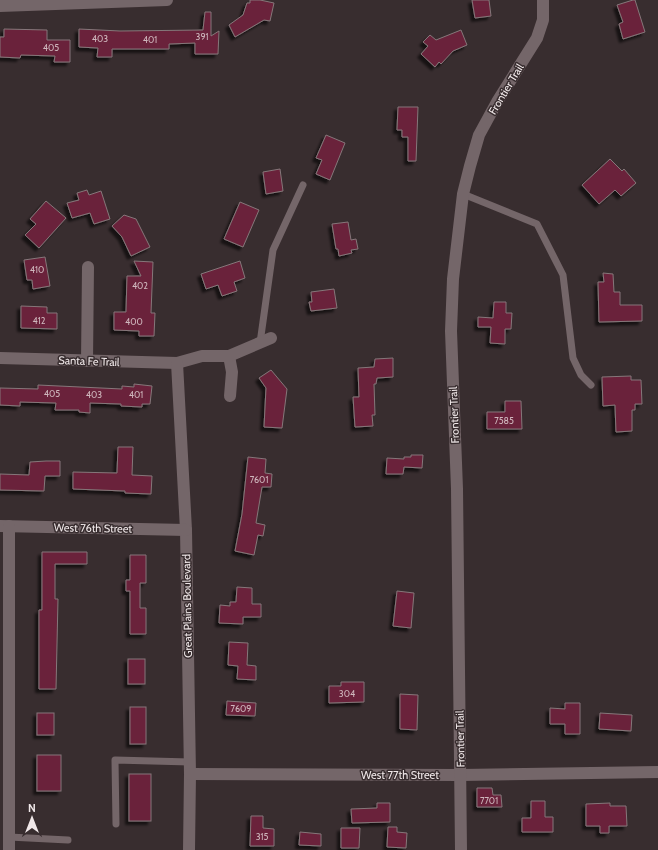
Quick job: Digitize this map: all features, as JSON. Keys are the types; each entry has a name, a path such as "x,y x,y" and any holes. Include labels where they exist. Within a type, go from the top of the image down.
{"street":[{"path":"0,6 167,0"},
{"name":"Frontier Trail","path":"461,850 457,489 451,331 453,279 463,194 479,135 497,102 537,38 543,20 546,1"},
{"path":"87,361 88,267"},
{"path":"230,396 232,372 229,356 271,338"},
{"name":"Santa Fe Trail","path":"0,358 177,363 202,356 229,356"},
{"name":"Great Plains Boulevard","path":"177,363 186,530 190,768 189,850"},
{"path":"4,526 9,850"},
{"name":"West 76th Street","path":"4,526 186,530"},
{"name":"West 77th Street","path":"190,768 461,775 658,772"}],"lane":[{"path":"260,343 273,250 302,185"},
{"path":"463,194 537,224 563,275 573,358 581,375 590,385"},
{"path":"116,824 115,760 190,768"},
{"path":"9,837 68,840"}],"building":[{"path":"250,0 260,0 274,3 270,21 264,20 235,37 229,25 243,15 247,3 250,3"},
{"path":"472,0 489,0 491,16 475,18"},
{"path":"635,0 645,32 623,39 619,24 623,22 617,5"},
{"path":"205,12 211,12 211,36 219,31 218,54 195,54 195,43 169,44 169,49 112,49 112,57 97,57 98,48 79,47 79,29 120,31 203,30"},
{"path":"4,29 47,30 47,40 70,40 70,62 54,62 55,56 21,55 20,58 0,57 0,37 4,37"},
{"path":"461,30 467,45 453,51 441,64 439,62 435,67 421,54 428,46 423,42 430,35 436,40"},
{"path":"398,107 418,107 416,161 408,161 408,137 402,137 402,130 397,130"},
{"path":"326,135 345,143 330,180 316,174 322,160 316,158"},
{"path":"610,159 622,171 624,169 636,183 621,196 615,190 599,204 582,185"},
{"path":"280,169 283,191 266,194 263,172"},
{"path":"87,190 89,195 101,191 110,219 94,224 90,213 72,218 67,203 79,200 77,193"},
{"path":"46,201 66,218 39,248 25,235 36,224 30,219"},
{"path":"240,202 259,210 243,247 224,239"},
{"path":"124,215 136,219 150,247 131,256 122,237 112,226"},
{"path":"348,222 351,240 356,239 358,249 351,250 352,253 339,256 338,249 336,249 332,224"},
{"path":"45,257 50,286 33,289 32,280 27,280 24,260"},
{"path":"134,261 153,262 151,313 155,313 154,336 139,336 139,331 114,330 114,312 126,312 127,276 141,276"},
{"path":"240,261 245,278 234,282 237,291 222,296 218,285 206,289 201,274"},
{"path":"603,273 613,274 614,292 620,292 620,305 642,305 642,321 599,322 598,282 604,282"},
{"path":"334,289 337,308 311,311 309,302 312,302 311,292"},
{"path":"494,302 506,302 506,313 512,313 511,329 505,329 505,344 490,343 491,327 478,327 478,317 493,318"},
{"path":"21,306 47,307 47,313 57,313 57,329 21,328"},
{"path":"393,358 393,377 377,378 376,384 374,384 375,415 372,415 373,426 355,427 353,397 359,397 358,368 374,367 375,359"},
{"path":"271,370 287,389 282,428 264,427 266,388 259,378"},
{"path":"631,376 631,380 641,380 642,404 635,404 635,410 632,410 632,431 616,432 615,405 603,406 602,377"},
{"path":"134,384 152,386 150,404 142,404 142,407 121,406 121,404 90,403 90,413 79,412 79,410 55,410 56,403 20,402 20,406 0,405 0,388 38,389 38,385 122,389 122,386 134,387"},
{"path":"505,401 521,401 522,429 487,429 487,412 505,412"},
{"path":"118,447 133,447 132,475 152,476 151,494 125,493 125,491 73,489 73,472 117,473"},
{"path":"411,455 423,455 422,468 404,467 403,474 386,474 387,458 404,459 404,457 411,457"},
{"path":"248,457 266,459 265,473 272,474 271,487 262,487 256,523 265,525 263,536 258,535 254,555 235,551 242,514"},
{"path":"60,461 60,476 45,476 44,491 0,490 0,474 29,475 30,462"},
{"path":"42,552 87,552 87,564 55,564 55,599 58,599 56,689 39,689 39,610 42,610"},
{"path":"130,555 146,555 146,583 140,583 140,608 146,608 146,634 130,634 130,591 126,591 126,580 130,580"},
{"path":"237,587 252,588 252,604 261,604 261,617 243,617 243,624 219,623 220,605 230,606 230,602 236,602"},
{"path":"397,591 414,593 411,628 393,626"},
{"path":"229,642 248,643 247,665 256,666 256,680 237,679 238,666 228,665"},
{"path":"128,659 145,659 145,684 128,684"},
{"path":"341,682 364,682 364,702 329,703 329,686 341,686"},
{"path":"400,694 418,695 417,730 400,729"},
{"path":"227,701 256,703 255,716 226,715"},
{"path":"565,703 580,703 580,734 565,734 565,724 550,724 550,708 565,709"},
{"path":"130,707 146,707 146,744 130,744"},
{"path":"37,713 54,713 54,735 37,735"},
{"path":"600,713 632,715 631,731 599,729"},
{"path":"37,755 61,755 61,791 37,791"},
{"path":"129,774 151,774 151,821 129,821"},
{"path":"477,788 492,788 493,795 501,795 502,807 477,807"},
{"path":"531,801 545,801 545,817 553,817 553,832 522,832 522,818 531,818"},
{"path":"377,803 390,803 390,822 352,823 351,809 377,808"},
{"path":"610,803 610,806 626,806 627,826 609,826 609,833 600,833 600,826 586,826 586,804"},
{"path":"251,816 263,816 263,828 274,829 274,846 250,846"},
{"path":"388,827 397,827 397,832 407,833 406,848 387,847"},
{"path":"341,828 360,828 359,848 341,848"},
{"path":"300,832 321,834 321,846 299,845"}]}
